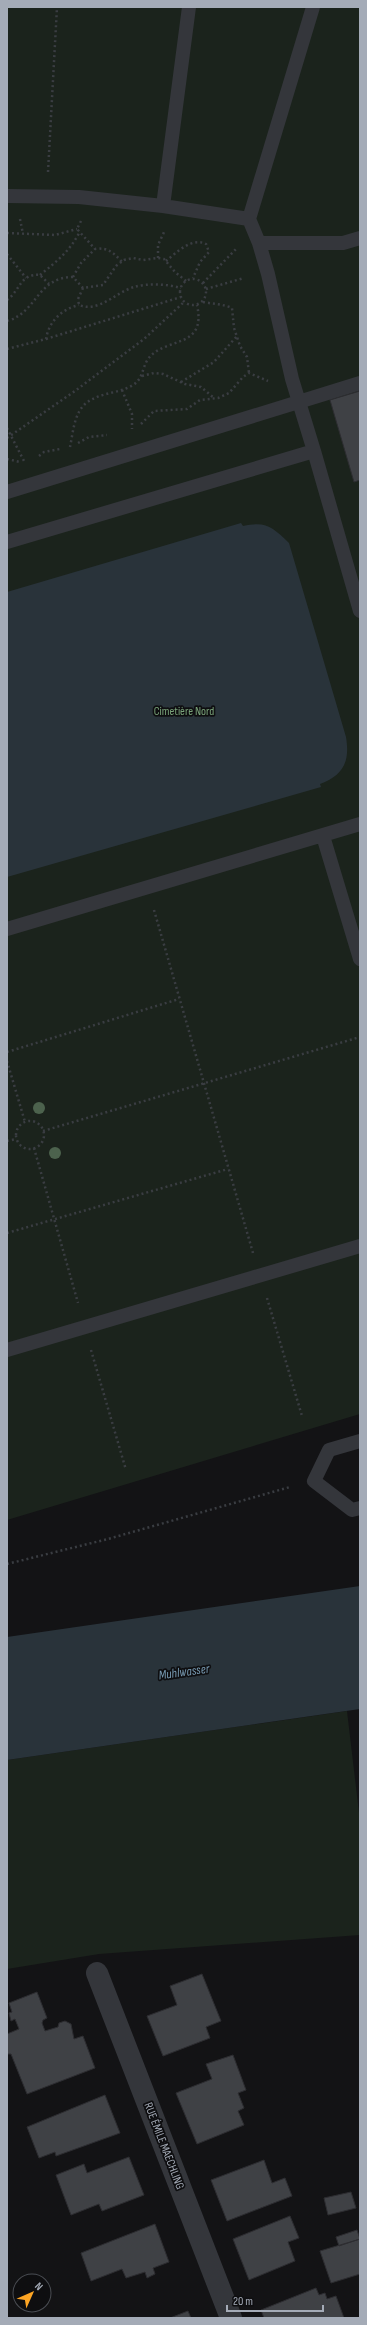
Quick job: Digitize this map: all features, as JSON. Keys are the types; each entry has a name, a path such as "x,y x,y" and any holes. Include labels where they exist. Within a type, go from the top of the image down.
{"street":[{"name":"RUE ÉMILE MAECHLING","path":"97,1973 231,2318"}],"lane":[{"path":"163,206 189,7"},
{"path":"312,7 250,219 268,274 292,379 300,401 360,611"},
{"path":"7,196 47,195 86,198 163,206 250,219"},
{"path":"259,243 343,243 360,238"},
{"path":"7,492 300,401 360,384"},
{"path":"7,542 314,451"},
{"path":"7,929 360,824"},
{"path":"323,836 360,960"},
{"path":"7,1350 360,1246"},
{"path":"360,1441 329,1450 314,1481 352,1510 360,1508"}],"path":[{"path":"47,195 57,7"},
{"path":"7,233 55,235 76,229 84,216 86,198"},
{"path":"76,229 95,249"},
{"path":"40,275 60,259 74,244 79,233"},
{"path":"166,261 192,243 201,241 206,244 209,252 200,262 193,278 186,281 181,288 181,297 188,305 197,305 203,302 207,292 203,283 193,278"},
{"path":"203,283 236,249 259,243"},
{"path":"73,277 81,262 95,249 104,248 109,250 122,262"},
{"path":"7,254 26,278"},
{"path":"83,288 103,285 116,266 133,258 150,260 158,258 166,261 175,272 186,281"},
{"path":"7,300 22,279 32,274 40,275 49,284"},
{"path":"206,289 268,274"},
{"path":"7,321 22,315 49,284 64,277 73,277 83,288"},
{"path":"46,339 48,328 60,314 79,305 93,307 134,287 171,286 181,288"},
{"path":"79,305 78,299 83,288"},
{"path":"7,349 46,339 181,297"},
{"path":"7,438 75,391 144,339 184,302"},
{"path":"203,302 212,305 225,304 232,308 237,336 240,346 247,357 249,373"},
{"path":"70,447 77,415 86,404 110,392 122,390 134,385 142,376 148,360 157,350 180,343 191,337 198,325 197,305"},
{"path":"181,382 214,362 237,336"},
{"path":"142,376 154,373 163,374 181,382 200,387 214,398"},
{"path":"249,373 264,380 275,381 292,379"},
{"path":"122,390 132,414 132,433 154,411 187,409 200,400 214,398 229,393 249,373"},
{"path":"7,428 26,463"},
{"path":"34,460 44,452 70,447 89,437 101,434 114,436"},
{"path":"7,459 26,463 30,462"},
{"path":"147,887 228,1168 302,1416"},
{"path":"7,1052 179,999"},
{"path":"43,1131 360,1037"},
{"path":"7,1061 25,1122"},
{"path":"25,1122 36,1123 43,1131 42,1141 34,1148 23,1147 16,1139 17,1128 25,1122"},
{"path":"7,1141 16,1139"},
{"path":"34,1148 126,1470"},
{"path":"7,1233 228,1168"},
{"path":"7,1564 108,1539 314,1481"}],"green space":[{"name":"Cimetière Nord","path":"7,7 360,7 360,1414 7,1520"},
{"path":"347,1711 360,1821 360,1935 99,1954 7,1969 7,1760"}],"water":[{"path":"241,523 243,526 258,524 269,527 289,543 346,737 347,753 344,766 335,776 320,784 321,787 7,877 7,592"},
{"name":"Muhlwasser","path":"360,1586 360,1709 7,1760 7,1637"}],"building":[{"path":"360,391 360,480 354,482 330,400"},
{"path":"202,1974 221,2021 206,2027 210,2038 163,2056 147,2016 177,2005 170,1986"},
{"path":"37,1992 47,2018 43,2020 42,2023 45,2031 58,2027 59,2023 65,2021 71,2024 74,2039 83,2036 95,2068 27,2094 11,2054 7,2054 7,2034 19,2029 15,2019 11,2021 9,2013 12,2012 9,2003"},
{"path":"233,2055 246,2090 238,2093 244,2108 238,2111 244,2125 197,2144 176,2093 212,2079 206,2064"},
{"path":"105,2095 120,2133 56,2156 55,2152 39,2158 27,2127"},
{"path":"129,2157 144,2195 102,2211 99,2204 71,2215 56,2175 84,2164 87,2173"},
{"path":"264,2160 272,2183 285,2178 292,2196 227,2221 211,2180"},
{"path":"351,2192 356,2208 328,2215 324,2198"},
{"path":"290,2216 299,2238 288,2242 295,2261 249,2280 233,2239"},
{"path":"155,2224 169,2262 153,2268 155,2274 147,2278 145,2272 126,2278 122,2269 91,2281 81,2253"},
{"path":"357,2230 360,2239 339,2246 336,2237"},
{"path":"360,2239 360,2274 331,2283 320,2251"},
{"path":"316,2288 319,2295 325,2293 327,2299 336,2296 344,2318 264,2318 261,2310"},
{"path":"188,2311 191,2318 170,2318"}]}
